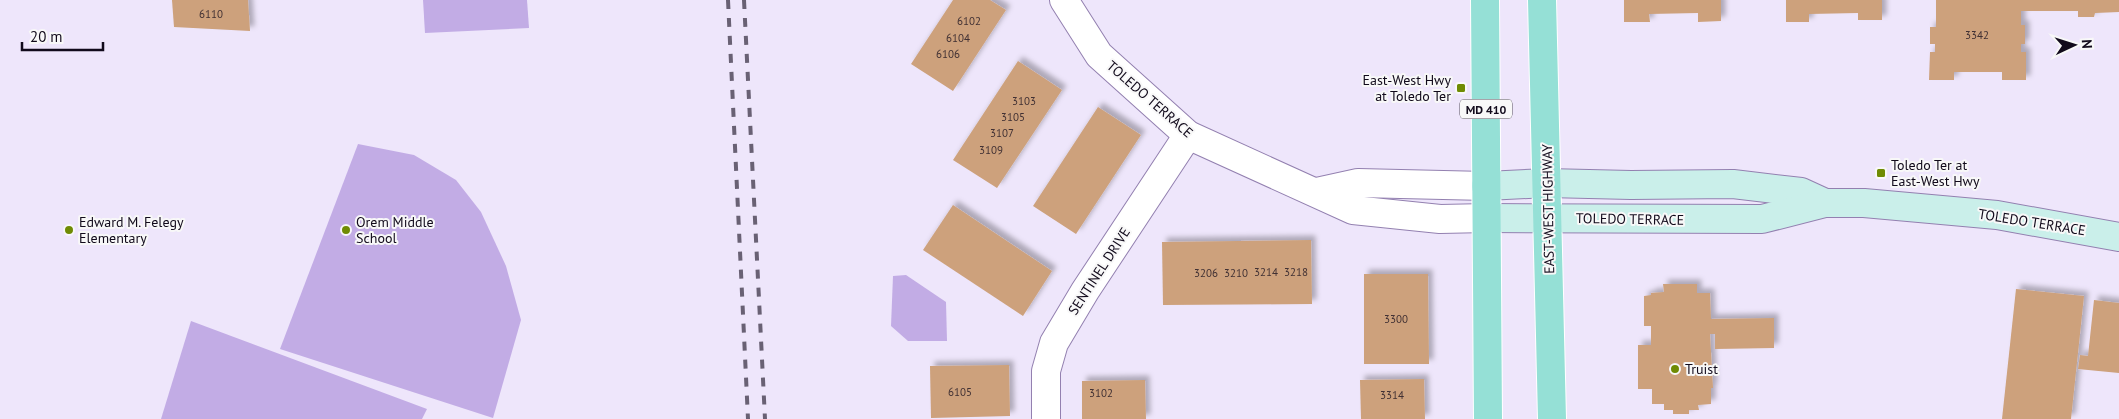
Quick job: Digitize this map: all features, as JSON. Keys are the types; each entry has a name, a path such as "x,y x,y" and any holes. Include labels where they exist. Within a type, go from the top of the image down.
{"main road":[{"name":"MD 410","path":"1485,0 1488,419"},
{"name":"EAST-WEST HIGHWAY","path":"1542,0 1552,419"}],"street":[{"name":"TOLEDO TERRACE","path":"1064,0 1099,55 1188,135 1353,210 1440,219 1762,219 1825,203 1890,205 1997,215 2119,237"},
{"name":"SENTINEL DRIVE","path":"1046,419 1046,371 1054,343 1085,291 1188,135"},
{"name":"TOLEDO TERRACE","path":"1317,192 1358,183 1486,186 1547,183 1733,184 1801,192 1825,203"}],"shaded area":[{"path":"423,0 527,0 529,28 425,33"},
{"path":"358,144 414,155 456,180 481,212 506,266 521,320 493,418 280,349"},
{"path":"906,275 946,302 947,341 908,341 891,326 893,276"},
{"path":"191,321 427,409 422,419 161,419"}],"building":[{"path":"172,0 248,0 250,31 174,27"},
{"path":"953,0 990,0 1006,10 953,91 911,64"},
{"path":"1624,0 1721,0 1721,21 1698,22 1698,13 1649,14 1650,22 1624,22"},
{"path":"1786,0 1882,0 1882,20 1858,20 1858,13 1809,14 1809,22 1786,22"},
{"path":"1936,0 2119,0 2119,12 2095,13 2094,17 2078,17 2078,11 2021,11 2021,25 2025,25 2025,44 2021,44 2021,52 2026,52 2026,80 2002,80 2002,72 1954,72 1954,80 1929,80 1930,52 1935,52 1935,44 1930,44 1930,27 1936,27"},
{"path":"1018,61 1062,90 997,188 953,160"},
{"path":"1098,107 1141,135 1076,234 1033,206"},
{"path":"953,205 1052,271 1023,316 923,250"},
{"path":"1311,240 1312,304 1163,305 1162,242"},
{"path":"1364,274 1428,274 1429,364 1364,364"},
{"name":"Truist","path":"1663,284 1697,284 1697,293 1710,293 1711,319 1774,318 1774,348 1715,349 1715,334 1710,334 1713,388 1711,388 1711,404 1698,405 1699,410 1689,410 1689,414 1673,414 1673,410 1664,410 1664,404 1652,404 1652,389 1638,389 1638,345 1651,345 1651,326 1644,326 1644,296 1651,295 1651,293 1664,292"},
{"path":"2016,289 2084,296 2071,419 2002,419"},
{"path":"2094,300 2119,303 2119,373 2078,369 2080,355 2088,356"},
{"path":"1009,365 1010,416 931,418 930,366"},
{"path":"1424,379 1425,419 1361,419 1360,380"},
{"path":"1145,380 1146,419 1082,419 1082,381"}],"railway":[{"path":"728,0 748,419"},
{"path":"744,0 765,419"}],"place":[{"name":"East-West Hwy at Toledo Ter","path":"1461,88"},
{"name":"Toledo Ter at East-West Hwy","path":"1881,173"},
{"name":"Edward M. Felegy Elementary","path":"69,230"},
{"name":"Orem Middle School","path":"346,230"},
{"name":"Truist","path":"1675,369"}]}
